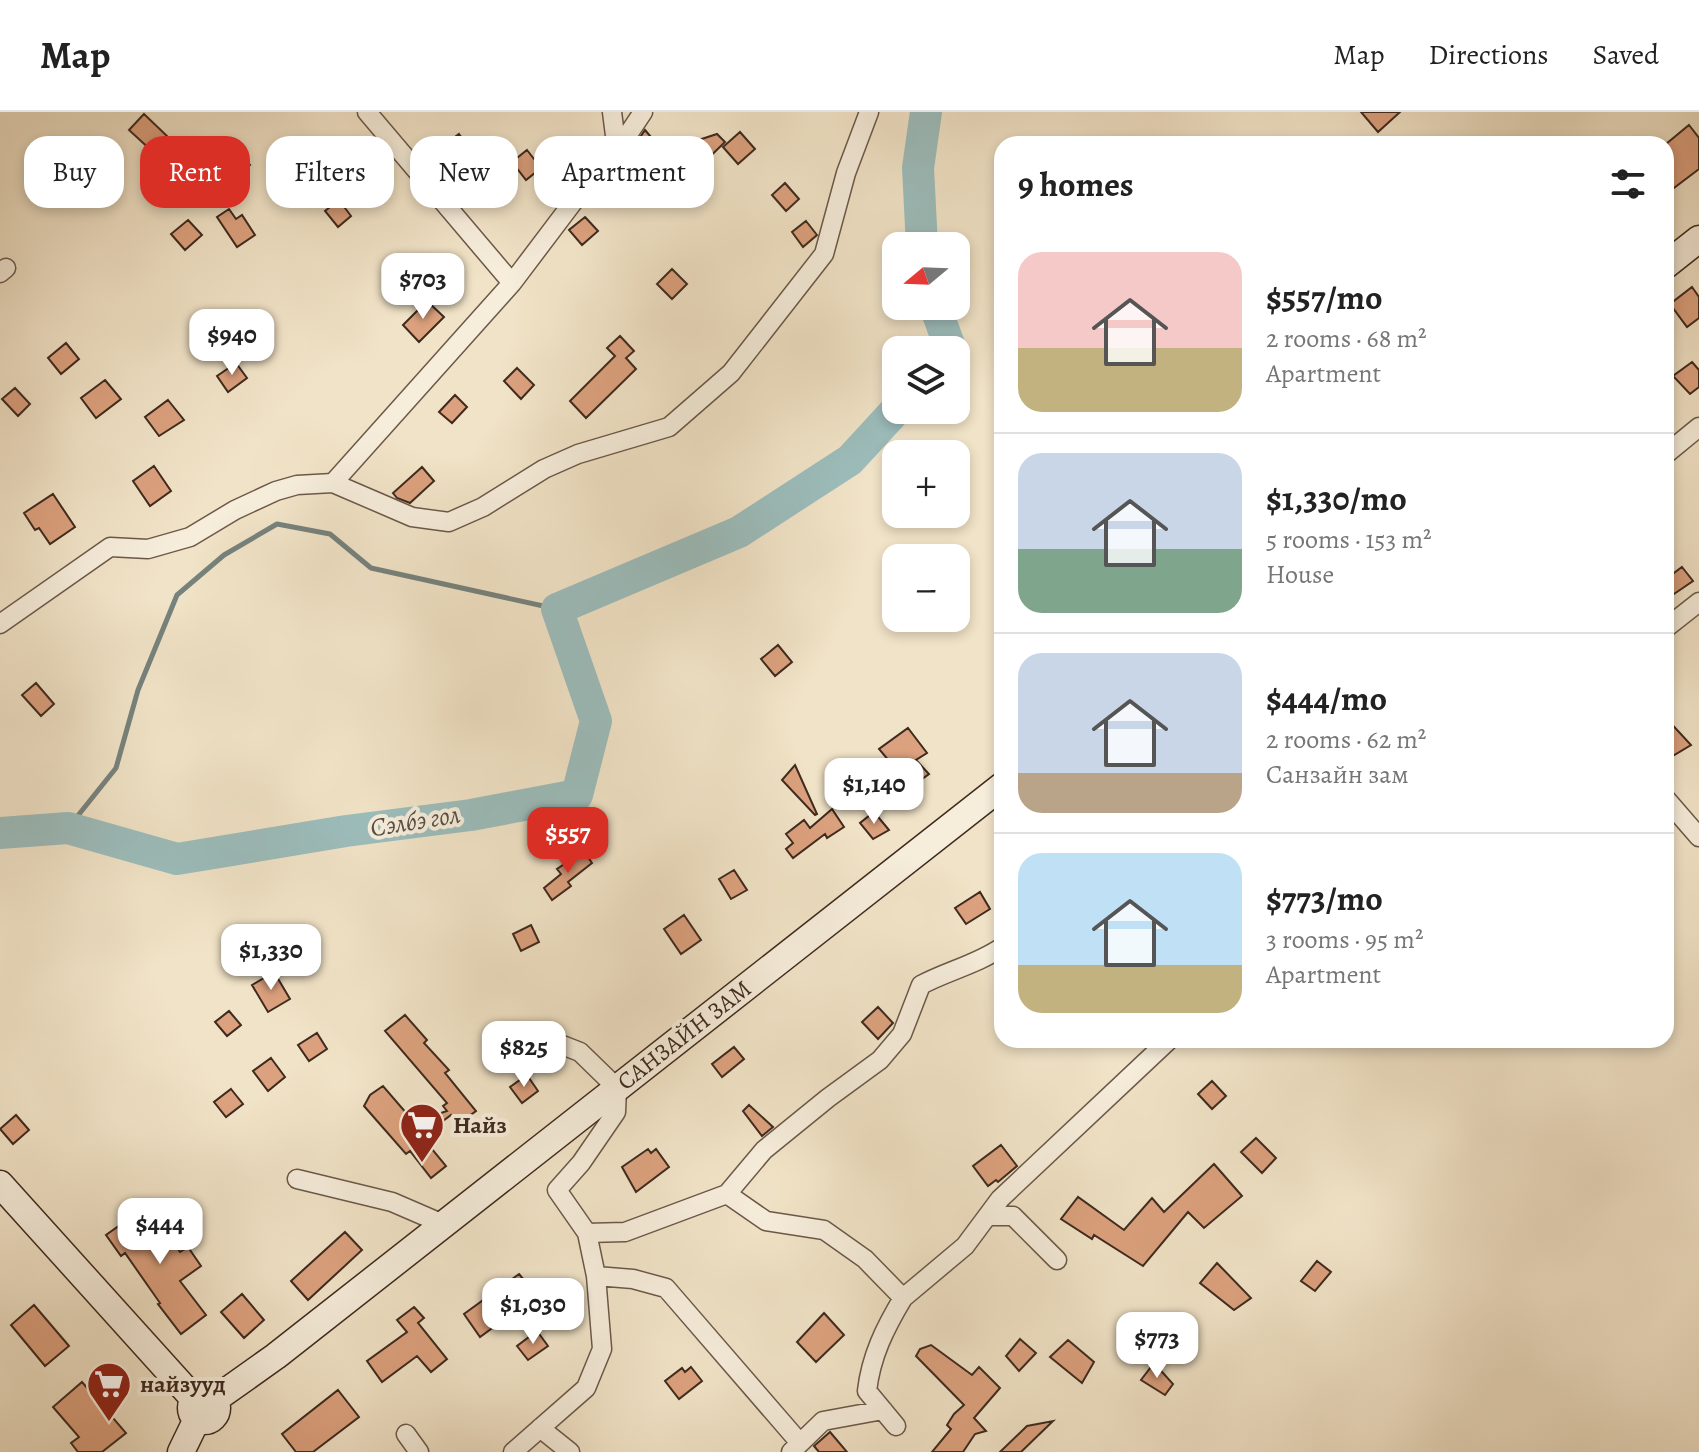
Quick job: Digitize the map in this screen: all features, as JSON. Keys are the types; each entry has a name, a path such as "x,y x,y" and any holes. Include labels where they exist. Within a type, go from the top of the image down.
{"main road":[{"path":"1674,259 1699,239"},
{"name":"САНЗАЙН ЗАМ","path":"202,1406 443,1224 994,792"},
{"path":"0,1184 202,1406 181,1452"}],"street":[{"path":"367,112 512,283"},
{"path":"612,112 615,136"},
{"path":"627,136 643,112"},
{"path":"0,624 110,547 148,549 190,537 235,510 276,491 297,485 333,483 412,517 449,522 483,507 544,469 567,459 597,447 669,427 731,373 824,254 846,173 869,112"},
{"path":"333,483 512,283 569,208"},
{"path":"1674,447 1699,427"},
{"path":"1674,622 1699,602"},
{"path":"1674,808 1698,837"},
{"path":"587,1233 625,1232 727,1194 764,1150 880,1060 902,1034 921,985 994,953"},
{"path":"513,1452 586,1388 602,1349 596,1276 587,1233 557,1190 581,1163 616,1112 617,1088 580,1052 529,1032"},
{"path":"896,1426 867,1391 882,1332 903,1298 965,1246 1000,1199 1160,1048"},
{"path":"297,1179 392,1202 443,1224"},
{"path":"727,1194 766,1221 824,1230 865,1259 903,1298"},
{"path":"988,1216 1013,1216 1057,1260"},
{"path":"596,1276 633,1279 666,1288 796,1447 823,1421 883,1410"},
{"path":"540,1428 570,1452"},
{"path":"406,1434 419,1452"}],"building":[{"path":"1361,112 1400,112 1378,132"},
{"path":"144,114 167,136 140,136 140,140 129,130"},
{"path":"1689,125 1699,138 1699,169 1674,188 1674,137"},
{"path":"740,132 755,149 738,164 723,147"},
{"path":"717,134 725,142 714,153 714,136 711,136"},
{"path":"527,150 534,159 534,174 526,180 518,170 518,157"},
{"path":"785,183 799,199 786,211 772,195"},
{"path":"329,208 345,208 351,216 338,227 325,211"},
{"path":"229,209 236,219 242,215 255,235 237,247 217,217"},
{"path":"585,217 598,231 582,245 569,230"},
{"path":"188,220 202,235 185,250 171,234"},
{"path":"806,221 817,235 803,247 792,232"},
{"path":"672,269 687,284 672,299 657,284"},
{"path":"1692,287 1699,297 1699,318 1687,327 1674,309 1674,301"},
{"path":"427,301 444,317 419,342 403,325"},
{"path":"620,336 634,351 626,358 636,369 586,418 570,401 615,356 607,348"},
{"path":"66,343 79,359 61,374 48,358"},
{"path":"1692,362 1699,370 1699,387 1690,394 1674,375"},
{"path":"236,363 247,378 228,392 217,376"},
{"path":"517,368 534,385 521,399 504,381"},
{"path":"105,380 121,399 96,418 81,398"},
{"path":"15,388 30,404 18,416 2,399"},
{"path":"455,395 467,407 452,423 439,412"},
{"path":"168,400 184,420 159,436 145,417"},
{"path":"154,466 171,491 150,506 133,481"},
{"path":"422,467 434,481 410,503 397,498 393,493"},
{"path":"53,494 75,527 50,544 39,528 35,530 24,513"},
{"path":"1682,567 1693,581 1674,594 1674,573"},
{"path":"778,645 792,662 775,676 761,659"},
{"path":"36,683 54,704 41,716 22,695"},
{"path":"1674,727 1691,745 1674,755"},
{"path":"908,728 927,753 916,760 929,774 911,787 879,749"},
{"path":"795,765 817,814 815,815 782,780"},
{"path":"832,809 844,827 827,838 825,834 793,858 786,849 793,843 786,834 804,820 810,828"},
{"path":"874,812 889,830 873,839 860,823"},
{"path":"584,851 592,863 568,882 571,886 552,900 544,888 561,874 557,869"},
{"path":"734,870 747,890 731,899 719,879"},
{"path":"980,892 990,909 966,924 955,908"},
{"path":"684,915 701,940 681,954 664,929"},
{"path":"531,925 539,942 521,951 513,934"},
{"path":"274,972 290,999 268,1012 252,985"},
{"path":"878,1007 893,1023 878,1039 862,1022"},
{"path":"229,1011 241,1025 227,1036 215,1022"},
{"path":"405,1015 427,1040 424,1043 449,1070 445,1073 476,1111 458,1124 451,1115 422,1137 446,1166 431,1178 410,1151 406,1154 364,1106 370,1095 383,1086 414,1122 447,1111 443,1106 447,1103 385,1031"},
{"path":"317,1033 327,1049 309,1061 298,1045"},
{"path":"734,1047 744,1059 722,1077 712,1064"},
{"path":"271,1058 285,1077 268,1091 253,1071"},
{"path":"527,1075 538,1091 522,1103 510,1087"},
{"path":"1212,1081 1226,1096 1212,1109 1198,1094"},
{"path":"231,1089 243,1104 226,1117 214,1102"},
{"path":"749,1105 773,1127 762,1136 743,1111"},
{"path":"16,1115 29,1130 13,1144 0,1129"},
{"path":"1256,1138 1276,1158 1262,1173 1241,1152"},
{"path":"1001,1145 1017,1166 988,1186 973,1166"},
{"path":"648,1149 651,1153 656,1149 669,1167 636,1192 622,1167"},
{"path":"1214,1164 1242,1196 1204,1228 1188,1212 1143,1266 1094,1235 1092,1239 1061,1219 1078,1197 1124,1230 1152,1198 1164,1212"},
{"path":"147,1206 180,1252 188,1247 201,1266 180,1281 206,1315 181,1334 125,1253 121,1256 106,1235"},
{"path":"345,1232 362,1250 308,1300 291,1281"},
{"path":"1317,1261 1331,1272 1315,1291 1301,1281"},
{"path":"1217,1263 1251,1298 1234,1310 1200,1283"},
{"path":"519,1274 550,1312 537,1321 525,1304 480,1337 464,1314"},
{"path":"242,1294 264,1320 244,1338 221,1312"},
{"path":"34,1305 69,1346 45,1366 11,1325"},
{"path":"414,1307 424,1318 418,1323 447,1359 431,1372 417,1356 382,1382 367,1361 407,1332 397,1320"},
{"path":"824,1313 844,1335 816,1362 797,1342"},
{"path":"537,1331 548,1346 528,1360 517,1346"},
{"path":"1020,1339 1036,1353 1019,1371 1006,1356"},
{"path":"1068,1340 1094,1362 1082,1383 1050,1357"},
{"path":"931,1345 972,1375 979,1367 1000,1388 974,1418 986,1431 975,1434 963,1452 932,1452 951,1429 947,1425 954,1414 964,1405 916,1356 920,1349"},
{"path":"1154,1363 1173,1384 1165,1395 1141,1380"},
{"path":"691,1367 702,1381 679,1399 665,1381 682,1368 685,1372"},
{"path":"82,1382 126,1433 102,1452 78,1452 71,1443 79,1437 53,1407"},
{"path":"338,1390 359,1417 313,1452 296,1452 282,1434"},
{"path":"1053,1421 1021,1452 1000,1452 1027,1426"},
{"path":"830,1432 847,1452 819,1452 814,1446"}],"waterway":[{"name":"Сэлбэ гол","path":"921,232 918,168 926,112"},
{"name":"Сэлбэ гол","path":"940,320 946,336"},
{"name":"Сэлбэ гол","path":"0,833 68,828 177,859 346,831 471,815 577,795 596,721 557,609 739,532 850,460 883,424"},
{"path":"68,828 116,768 138,690 177,595 224,555 277,524 330,534 371,568 557,609"}],"place":[{"name":"Найз","path":"422,1164"},
{"name":"найзууд","path":"109,1423"}]}
